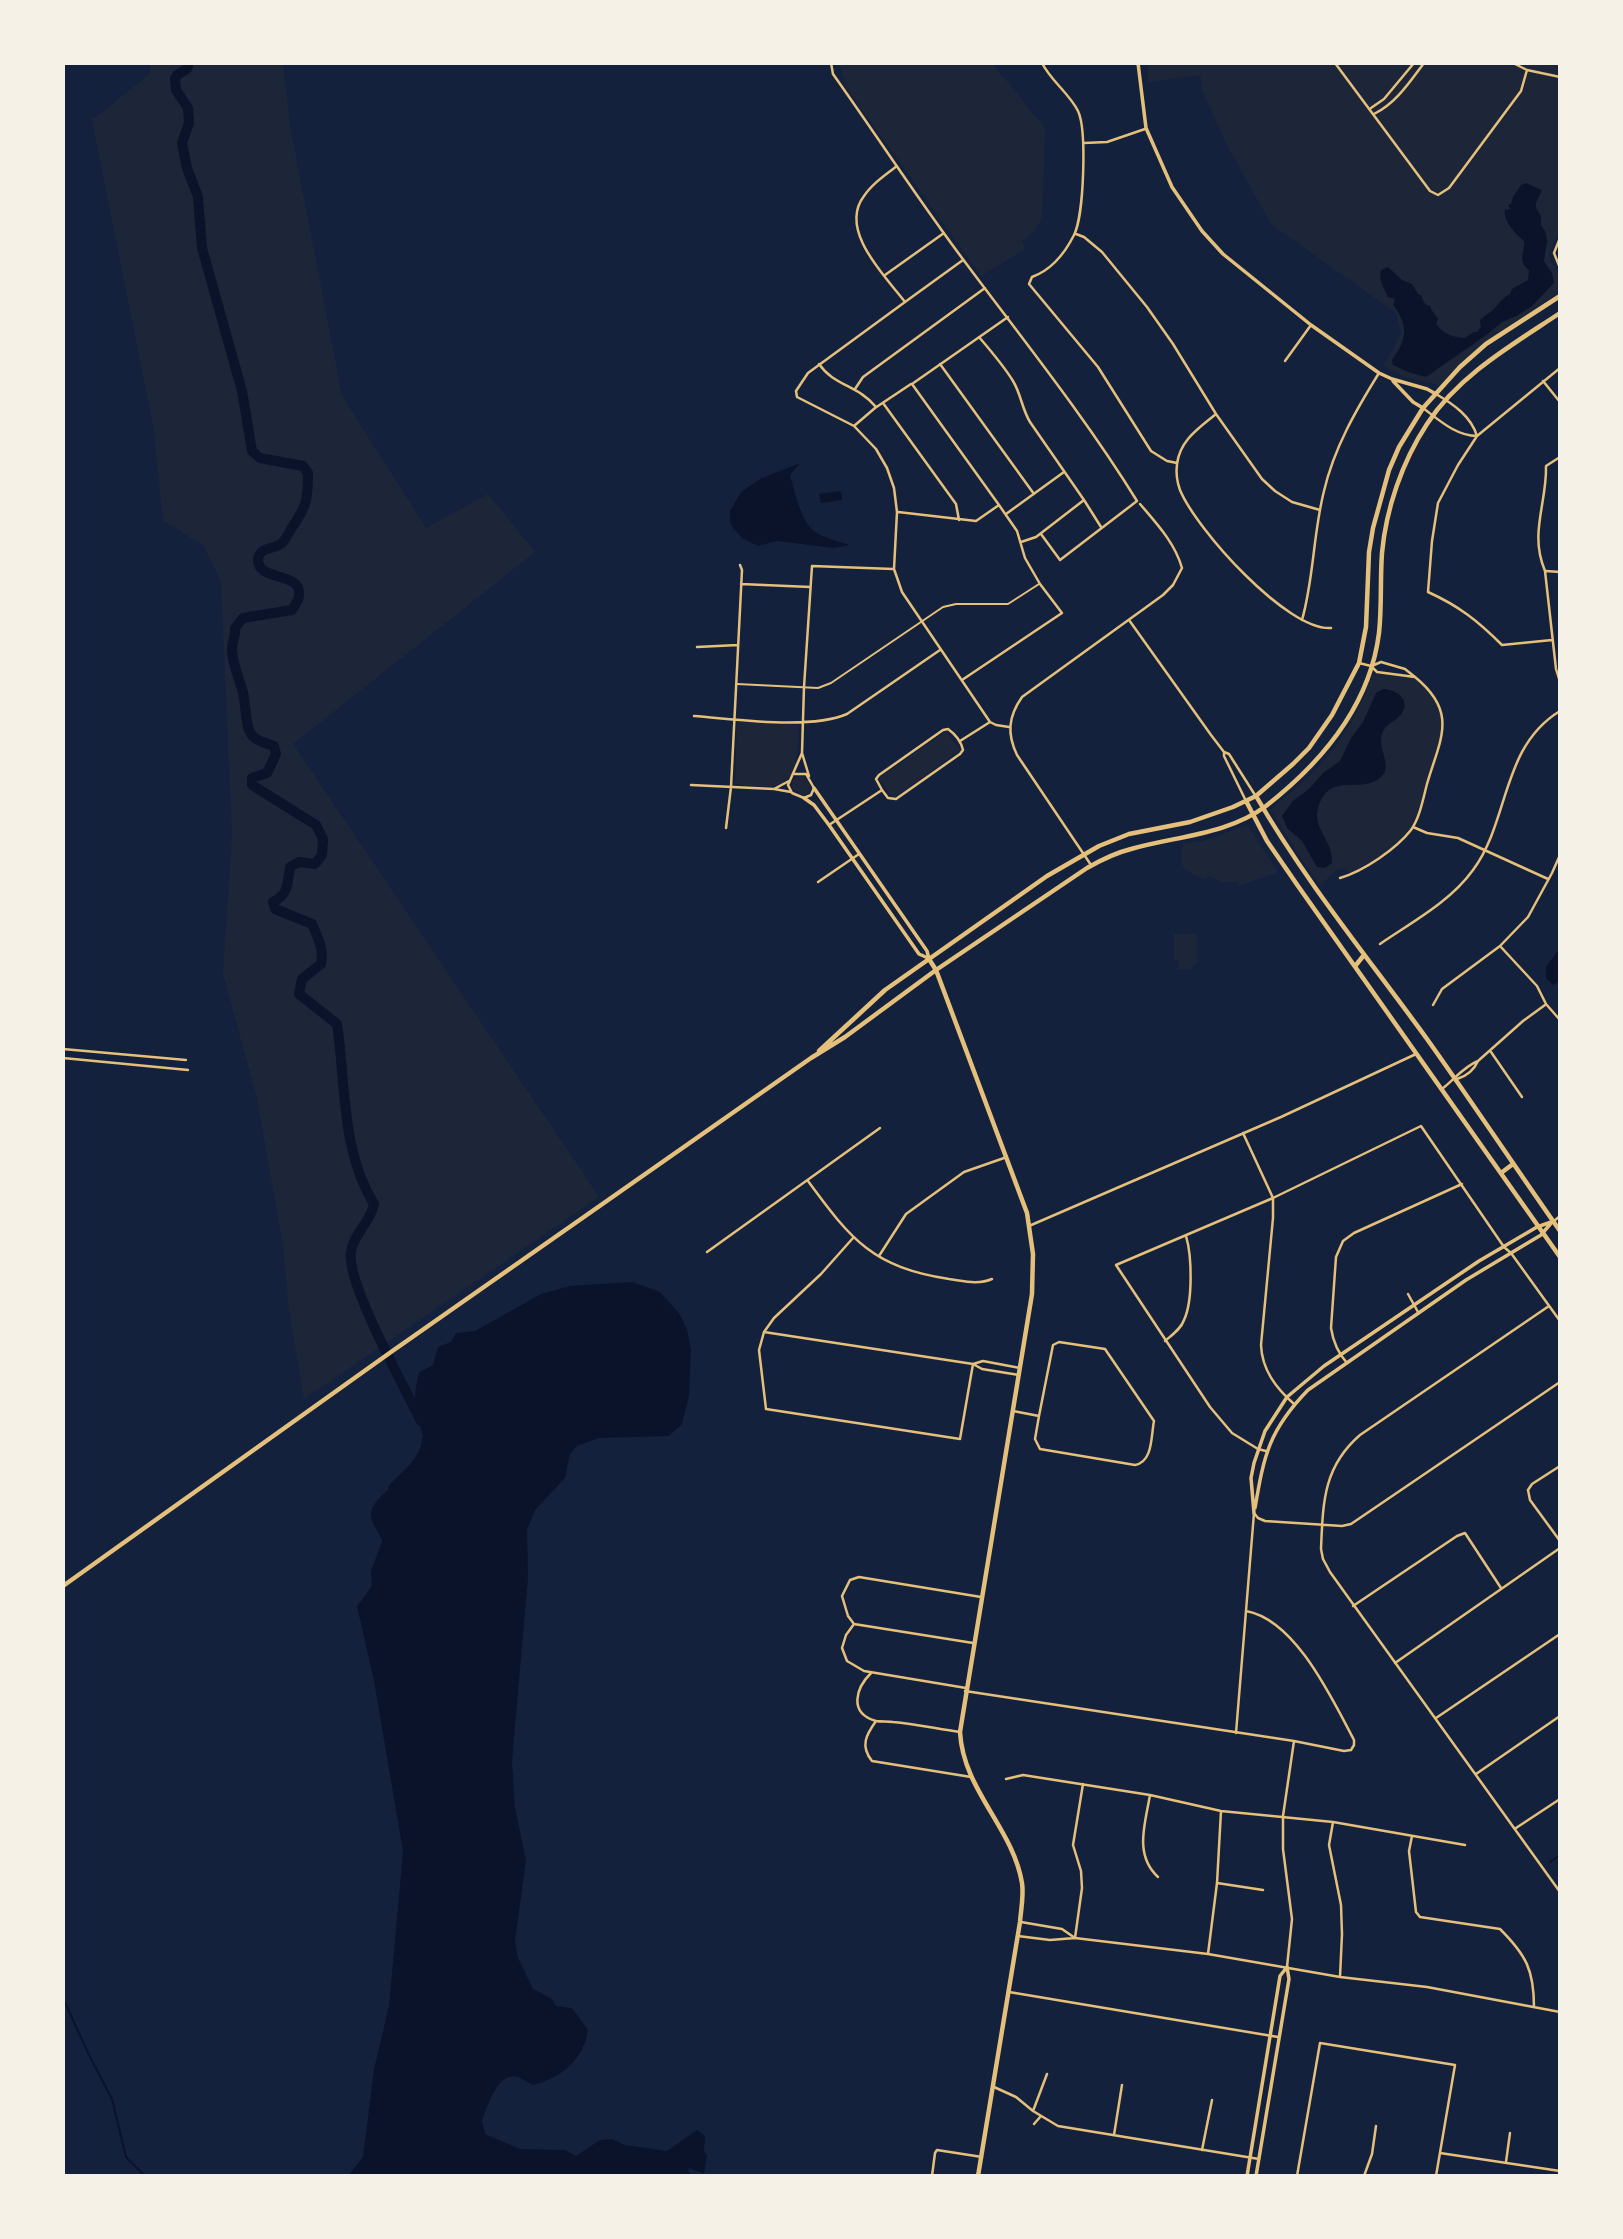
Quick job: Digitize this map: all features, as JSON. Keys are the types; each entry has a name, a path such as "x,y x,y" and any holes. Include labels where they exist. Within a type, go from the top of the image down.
{"main road":[{"path":"811,1058 885,990 1046,876 1084,853 1129,834 1190,822 1234,807 1256,796 1309,748 1332,715 1359,663 1366,627 1369,552 1377,506 1399,447 1423,408 1460,367 1486,344 1560,296"},
{"path":"63,1586 413,1337 811,1058 845,1037 936,970 1091,865 1131,849 1209,831 1263,808 1308,769 1332,741 1358,700 1379,634 1382,552 1392,500 1408,458 1433,416 1465,381 1488,361 1560,313"},
{"path":"1256,796 1364,955 1560,1231"},
{"path":"1246,801 1268,841 1298,886 1560,1257"},
{"path":"1356,965 1364,955"},
{"path":"929,959 936,970 1027,1213 1034,1277 960,1732 964,1762 981,1799 1015,1857 1022,1883 1018,1936 978,2176"},
{"path":"1501,1173 1513,1164"}],"street":[{"path":"831,63 833,74 843,89 963,260 1063,389 1139,502 1178,554 1182,568 1163,596 1022,697 1013,711 1009,727 1017,755 1091,865"},
{"path":"1042,63 1078,111 1084,143 1079,215 1075,233 1063,253 1041,274 1032,277 1029,284 1098,368 1151,451 1167,461 1177,463"},
{"path":"1138,63 1146,128 1172,187 1202,232 1223,254 1311,325 1379,373 1427,389 1447,401 1465,416 1477,436"},
{"path":"1335,63 1430,191 1438,195 1449,188 1521,91 1527,70"},
{"path":"1370,109 1384,99 1414,63"},
{"path":"1513,63 1527,70 1560,77"},
{"path":"1374,114 1404,90 1422,64"},
{"path":"1084,143 1107,142 1146,128"},
{"path":"897,166 864,195 856,220 858,233 866,250 905,302"},
{"path":"885,275 944,233"},
{"path":"1075,233 1102,251 1147,307 1262,480 1292,502 1320,510"},
{"path":"1560,238 1560,268"},
{"path":"963,260 819,364 808,373 796,391 797,397 854,426 876,449 894,488 897,512 894,569 902,592 990,722 1009,727"},
{"path":"856,389 863,377 985,288"},
{"path":"854,426 876,407 1008,317"},
{"path":"1285,361 1311,325"},
{"path":"979,337 1013,380 1023,410 1102,528"},
{"path":"819,364 826,373 856,389 876,407"},
{"path":"940,364 1034,494"},
{"path":"1552,640 1502,645 1477,620 1453,603 1428,592 1438,503 1458,465 1477,436 1560,368"},
{"path":"1302,620 1308,599 1324,491 1339,445 1379,373"},
{"path":"1392,379 1401,391 1433,416 1454,430 1477,436"},
{"path":"1543,382 1560,402"},
{"path":"912,384 1006,514 1040,584 1062,613 962,680"},
{"path":"883,403 956,503 959,520"},
{"path":"1216,414 1186,440 1177,463 1177,481 1184,499 1222,551 1264,592 1302,620 1321,629 1331,628"},
{"path":"1560,457 1546,466 1547,476 1537,535 1539,556 1545,570 1552,640 1560,682"},
{"path":"1006,514 1064,472"},
{"path":"1021,542 1041,534 1084,500"},
{"path":"1041,534 1060,560 1139,502"},
{"path":"897,512 976,521 999,505"},
{"path":"726,828 731,787 742,570 740,565"},
{"path":"894,569 811,566 802,754 814,788 927,951 929,959"},
{"path":"1545,570 1560,572"},
{"path":"741,584 810,587"},
{"path":"1129,620 1224,751 1229,754 1256,796"},
{"path":"697,647 738,645"},
{"path":"694,716 802,723 833,720 847,714 940,650"},
{"path":"1340,878 1361,870 1400,842 1413,827 1440,747 1443,723 1437,699 1430,690 1405,669 1381,662 1371,666"},
{"path":"1359,663 1371,666 1377,672 1415,677"},
{"path":"1380,944 1445,899 1473,870 1485,851 1520,755 1537,729 1560,711"},
{"path":"960,742 990,722"},
{"path":"948,729 960,742 963,750 960,754 896,799 888,798 882,790 876,779 878,775 943,730 948,729"},
{"path":"1224,751 1224,757 1246,801"},
{"path":"774,789 789,781 795,774 802,754"},
{"path":"795,774 803,773 809,776"},
{"path":"789,781 792,793"},
{"path":"691,785 774,789 792,793 814,805 919,954 929,959"},
{"path":"804,798 811,795 814,788"},
{"path":"829,825 882,790"},
{"path":"1413,827 1427,833 1458,838 1548,880"},
{"path":"818,882 859,854"},
{"path":"1433,1005 1442,989 1500,946 1528,917 1560,855"},
{"path":"1500,946 1537,986 1546,1004 1560,1020"},
{"path":"1442,1089 1474,1069 1478,1061 1546,1004"},
{"path":"63,1049 186,1060"},
{"path":"1491,1052 1522,1097"},
{"path":"1029,1226 1417,1054"},
{"path":"63,1058 188,1070"},
{"path":"1266,1451 1232,1433 1210,1407 1116,1265 1273,1198 1421,1126 1504,1247 1560,1321"},
{"path":"707,1252 880,1128"},
{"path":"1243,1133 1273,1198 1261,1359 1273,1381 1294,1404"},
{"path":"879,1256 906,1214 964,1172 1006,1157"},
{"path":"808,1181 853,1238 890,1264 919,1274 977,1283 992,1279"},
{"path":"1346,1363 1332,1338 1331,1328 1336,1257 1343,1241 1354,1233 1462,1184"},
{"path":"1236,1732 1254,1513 1266,1451 1274,1432 1308,1390 1418,1313 1543,1232 1560,1216"},
{"path":"1553,1221 1539,1226 1414,1304 1287,1397 1269,1423 1258,1449 1251,1478 1254,1513 1265,1521 1322,1525 1342,1526 1358,1520 1560,1382"},
{"path":"1166,1341 1179,1328 1187,1311 1191,1259 1186,1236"},
{"path":"853,1238 821,1274 774,1318 764,1332 759,1350 766,1409 960,1439 972,1364"},
{"path":"1408,1294 1418,1313"},
{"path":"1549,1306 1347,1446 1332,1470 1328,1485 1321,1549 1329,1572 1560,1892"},
{"path":"764,1332 972,1364 982,1369 1019,1375"},
{"path":"1059,1342 1105,1349 1154,1421 1147,1459 1143,1464 1135,1465 1040,1449 1035,1439 1039,1416 1052,1345 1059,1342"},
{"path":"972,1364 983,1362 1020,1368"},
{"path":"1013,1411 1039,1416"},
{"path":"1560,1466 1532,1484 1528,1490 1530,1500 1560,1541"},
{"path":"1353,1606 1465,1533 1502,1589"},
{"path":"1395,1663 1560,1548"},
{"path":"973,1643 854,1624 848,1616 842,1595 850,1580 859,1577 981,1597"},
{"path":"854,1624 846,1635 842,1648 847,1661 871,1673 1351,1750 1354,1740 1336,1703 1289,1635 1270,1619 1246,1611"},
{"path":"1436,1718 1560,1634"},
{"path":"871,1673 859,1688 857,1696 859,1708 876,1721 960,1732"},
{"path":"1476,1774 1560,1716"},
{"path":"876,1721 866,1736 866,1753 872,1761 971,1777"},
{"path":"1256,2176 1289,1979 1287,1967 1292,1919 1283,1849 1283,1816 1294,1741"},
{"path":"1006,1779 1023,1775 1150,1795 1221,1811 1333,1822 1465,1845"},
{"path":"1075,1938 1082,1888 1081,1871 1073,1845 1083,1784"},
{"path":"1150,1795 1142,1839 1148,1868 1158,1877"},
{"path":"1516,1829 1560,1798"},
{"path":"1208,1954 1217,1883 1221,1811"},
{"path":"1333,1822 1329,1845 1341,1905 1339,1978"},
{"path":"1412,1836 1409,1851 1416,1912 1420,1917 1500,1929 1528,1966 1534,1981 1534,2008"},
{"path":"1217,1883 1263,1890"},
{"path":"1020,1922 1062,1929 1075,1938"},
{"path":"1018,1936 1050,1940 1075,1938 1208,1954 1339,1978 1427,1987 1560,2012"},
{"path":"1247,2176 1280,1976 1287,1967"},
{"path":"1009,1993 1280,2037"},
{"path":"1297,2176 1320,2043 1455,2065 1436,2176"},
{"path":"1033,2111 1047,2074"},
{"path":"1114,2136 1122,2085"},
{"path":"994,2087 1016,2096 1033,2111 1058,2126 1259,2159"},
{"path":"1202,2150 1212,2100"},
{"path":"1034,2124 1041,2116"},
{"path":"1364,2176 1372,2154 1376,2126"},
{"path":"1506,2162 1510,2133"},
{"path":"932,2176 937,2150 982,2157"},
{"path":"1440,2153 1560,2171"}],"lane":[{"path":"736,684 818,688 831,683 936,610 949,605 1008,604 1040,584"}],"shaded area":[{"path":"150,63 283,63 290,126 342,396 426,528 488,494 535,552 293,744 599,1197 304,1399 289,1310 283,1246 257,1098 223,974 232,834 221,582 204,546 163,520 154,430 92,120 150,74"},
{"path":"839,63 992,63 1045,128 1042,214 1035,230 1022,241 1025,249 981,276 846,87"},
{"path":"1148,63 1560,63 1560,230 1549,253 1550,261 1560,276 1560,292 1484,343 1439,385 1404,377 1384,366 1401,333 1396,313 1271,224 1227,145 1203,92 1200,75 1148,82"},
{"path":"1526,183 1542,190 1536,208 1546,233 1544,261 1552,273 1554,283 1531,307 1502,322 1426,377 1393,365 1392,360 1403,339 1404,326 1393,305 1395,299 1388,297 1383,287 1381,270 1388,267 1402,280 1412,284 1426,305 1431,306 1438,319 1436,324 1446,333 1465,338 1477,332 1481,327 1480,320 1510,294 1512,289 1528,280 1529,270 1522,260 1524,241 1510,227 1505,214 1505,209 1510,208 1508,205 1521,185"},
{"path":"800,463 790,475 805,520 817,533 850,545 834,548 777,541 758,546 742,538 733,528 730,511 741,492 760,479"},
{"path":"840,491 842,500 821,503 819,494"},
{"path":"1373,674 1415,677 1431,692 1437,699 1443,723 1440,747 1413,827 1400,842 1351,875 1345,868 1337,870 1320,885 1271,810 1311,774 1334,748 1356,712"},
{"path":"1383,689 1397,693 1405,703 1402,713 1386,727 1382,735 1385,772 1370,783 1339,786 1325,794 1317,811 1317,819 1329,847 1332,863 1325,868 1317,867 1302,841 1287,828 1282,816 1293,801 1340,761 1376,693"},
{"path":"737,722 799,724 794,770 783,783 769,787 735,784"},
{"path":"946,731 960,750 893,799 879,778"},
{"path":"803,776 810,788 809,793 803,795 791,788 797,777"},
{"path":"1247,825 1278,872 1239,886 1238,882 1223,882 1209,876 1206,880 1184,868 1181,858 1184,843 1203,841"},
{"path":"1174,934 1197,934 1197,963 1189,969 1179,969 1178,960 1174,960"},
{"path":"1560,948 1560,981 1553,985 1546,978 1546,967"},
{"path":"632,1282 660,1292 679,1313 687,1329 691,1350 689,1396 682,1424 669,1436 599,1438 577,1446 570,1454 565,1478 535,1510 527,1530 528,1578 512,1761 515,1808 526,1860 515,1941 518,1958 533,1989 552,1999 556,2006 572,2008 588,2030 582,2050 570,2066 554,2077 533,2085 517,2077 504,2080 494,2091 482,2120 485,2134 520,2149 565,2150 576,2156 600,2140 612,2139 625,2145 667,2151 697,2130 705,2136 704,2151 707,2155 704,2174 689,2168 692,2176 348,2176 363,2157 374,2069 389,2006 403,1851 374,1681 357,1606 380,1570 384,1553 382,1540 371,1518 372,1509 383,1494 422,1463 425,1456 415,1392 419,1372 433,1365 438,1347 451,1342 456,1333 475,1331 541,1294 570,1286"}],"waterway":[{"path":"189,63 187,69 175,79 176,90 188,108 189,123 182,143 187,168 198,197 202,248 242,391 252,451 260,458 303,466 308,473 307,497 300,514 282,543 261,552 258,560 265,571 294,583 298,588 298,599 292,610 243,618 235,628 232,655 243,693 248,728 254,738 274,746 276,754 267,773 252,778 252,785 316,825 323,839 322,855 315,864 299,862 290,867 285,892 273,902 275,909 312,924 320,944 321,964 302,979 299,994 337,1024 350,1140 363,1184 374,1204 352,1246 352,1267 367,1310 421,1421"},
{"path":"393,1488 419,1460 427,1439"},
{"path":"379,1590 376,1572 386,1545"},
{"path":"1550,1862 1560,1855"},
{"path":"63,1998 112,2099 126,2157 145,2176"}]}
